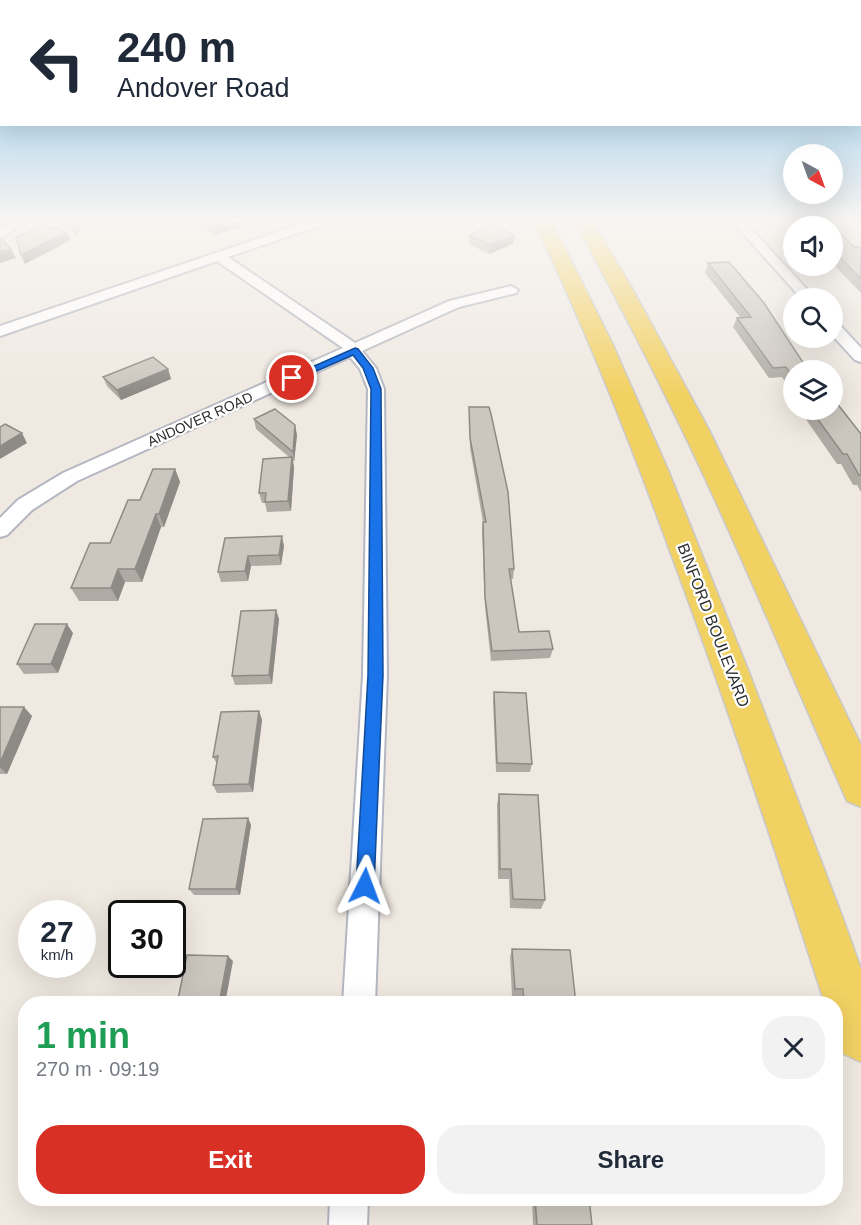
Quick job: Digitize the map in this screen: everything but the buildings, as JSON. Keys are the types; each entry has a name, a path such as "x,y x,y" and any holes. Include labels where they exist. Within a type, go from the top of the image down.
{"main road":[{"name":"BINFORD BOULEVARD","path":"570,279 605,352 674,520 752,727 861,1037"},
{"path":"616,279 701,439 861,788"}],"street":[{"path":"0,331 151,279"},
{"path":"251,279 355,351 368,368 376,389 375,675 359,996"},
{"name":"ANDOVER ROAD","path":"0,530 25,505 70,477 355,351 454,304 511,290"},
{"path":"843,336 859,353"},
{"path":"348,1225 349,1206"}],"route":[{"path":"292,378 355,351 368,368 376,389 375,675 365,886"}]}
